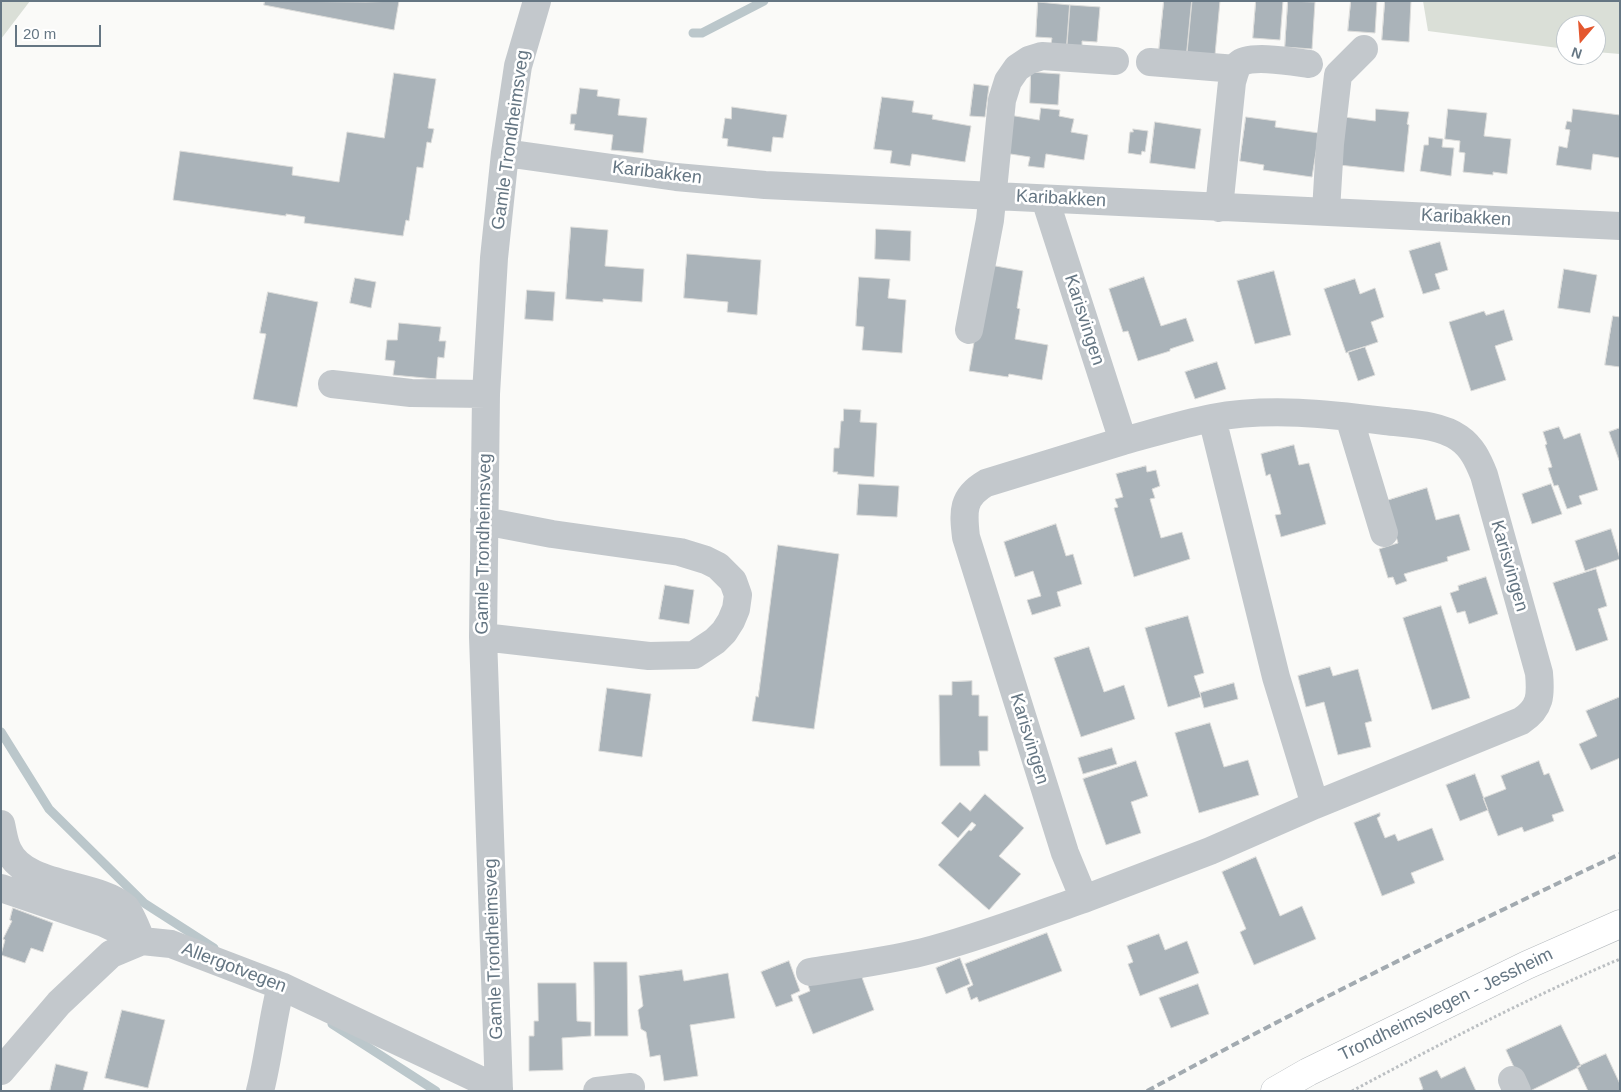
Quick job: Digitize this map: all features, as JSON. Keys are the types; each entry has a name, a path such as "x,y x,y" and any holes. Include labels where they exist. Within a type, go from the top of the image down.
{"main road":[{"name":"Trondheimsvegen - Jessheim","path":"1275,1091 1308,1072 1527,965 1620,924"}],"street":[{"name":"Gamle Trondheimsveg","path":"499,1090 483,637 486,394 494,258 505,153 518,66 537,1"},
{"path":"1326,211 1330,144 1338,75 1364,50"},
{"path":"969,330 990,220 1002,100 1008,81 1017,68 1029,60 1042,56 1115,60"},
{"path":"1219,208 1232,82 1240,62 1250,58 1309,64"},
{"path":"1150,62 1236,69"},
{"name":"Karibakken","path":"505,153 676,177 765,185 1620,226"},
{"name":"Karisvingen","path":"1044,198 1124,441"},
{"path":"332,384 411,393 486,394"},
{"name":"Karisvingen","path":"1260,413 1296,413 1350,417 1424,425 1458,437 1476,456 1484,475 1539,673 1540,689 1538,702 1531,714 1521,721 1315,805 1210,851 1084,899 1065,853 966,537 965,510 973,490 986,483 1124,441 1212,418 1260,413"},
{"path":"1350,417 1384,533"},
{"path":"1212,418 1276,677 1315,805"},
{"path":"483,637 649,656 694,655 724,632 731,622 736,609 738,595 733,581 718,566 680,552 552,534 484,521"},
{"path":"1,824 8,849 14,859 24,868 53,881 106,896 126,908 142,942"},
{"path":"1,888 104,923 142,942"},
{"path":"810,972 924,952 1084,899"},
{"name":"Allergotvegen","path":"1,1071 60,1003 111,954 142,942 171,944 282,986 499,1090"},
{"path":"260,1091 282,986"},
{"path":"597,1091 631,1087"}],"path":[{"path":"1352,1091 1448,1040 1620,959"}],"shaded area":[{"path":"1,1 30,1 1,39"},
{"path":"1423,1 1620,1 1620,54 1606,53 1606,15 1556,15 1556,48 1428,31"}],"building":[{"path":"265,1 399,1 394,30 264,5"},
{"path":"1164,1 1192,1 1187,53 1159,50"},
{"path":"1192,1 1220,1 1215,55 1187,53"},
{"path":"1256,1 1283,1 1280,40 1253,38"},
{"path":"1288,1 1315,2 1312,49 1285,47"},
{"path":"1351,1 1377,1 1375,33 1348,31"},
{"path":"1385,1 1411,1 1409,42 1382,40"},
{"path":"1038,2 1070,5 1067,45 1051,44 1052,38 1036,37"},
{"path":"1070,5 1100,7 1097,42 1082,41 1082,46 1067,45"},
{"path":"1031,72 1060,74 1058,105 1030,103"},
{"path":"394,73 436,79 428,128 434,129 431,143 427,142 423,168 417,167 409,221 406,220 403,236 304,223 305,217 286,214 286,216 173,200 180,151 293,167 292,175 339,182 347,132 384,138"},
{"path":"974,84 989,86 985,117 970,116"},
{"path":"580,88 598,90 597,96 620,99 618,115 647,118 643,153 611,150 613,135 574,130 575,124 570,124 571,114 576,114"},
{"path":"882,97 914,101 912,112 933,115 932,119 971,126 965,162 912,154 910,166 890,163 892,151 874,149"},
{"path":"732,107 787,115 783,138 773,137 771,152 727,146 728,139 722,138 725,118 731,119"},
{"path":"1041,108 1060,110 1059,116 1074,119 1071,132 1088,135 1084,160 1046,154 1044,168 1028,166 1030,157 1004,153 1009,115 1039,120"},
{"path":"1376,109 1409,112 1404,172 1339,165 1344,117 1375,121"},
{"path":"1448,109 1487,113 1484,136 1511,139 1507,174 1493,172 1493,175 1463,172 1465,153 1459,152 1460,141 1445,139"},
{"path":"1573,109 1620,115 1620,158 1593,154 1591,170 1556,165 1559,146 1567,148 1570,130 1565,129 1567,121 1571,122"},
{"path":"1246,117 1276,121 1275,127 1319,133 1312,177 1263,170 1264,165 1240,161"},
{"path":"1155,122 1201,129 1195,169 1150,163"},
{"path":"1133,129 1148,131 1145,152 1142,151 1141,155 1128,153 1130,132 1133,132"},
{"path":"1429,137 1443,139 1442,147 1454,148 1451,176 1420,171 1424,145 1428,145"},
{"path":"571,227 608,230 605,266 644,269 642,302 603,299 603,302 566,299"},
{"path":"876,229 911,231 910,261 875,259"},
{"path":"1440,242 1448,270 1435,274 1440,289 1423,294 1409,251"},
{"path":"687,254 761,260 757,315 727,312 728,302 684,298"},
{"path":"990,265 1023,271 1017,308 1020,309 1015,339 1048,345 1042,380 1009,374 1008,377 969,371 981,302"},
{"path":"1564,269 1597,275 1590,313 1558,308"},
{"path":"1274,271 1291,335 1255,344 1237,281"},
{"path":"859,277 890,279 888,298 906,300 902,353 862,350 864,327 856,326"},
{"path":"1144,277 1161,326 1186,318 1194,341 1138,361 1128,331 1123,332 1109,289"},
{"path":"355,278 376,282 371,308 350,303"},
{"path":"1355,279 1360,294 1375,288 1384,317 1371,322 1378,342 1346,353 1324,289"},
{"path":"527,290 555,292 553,321 525,319"},
{"path":"268,292 318,302 297,407 253,399 266,334 260,333"},
{"path":"1504,310 1513,340 1495,346 1506,380 1471,391 1449,322 1484,311 1486,315"},
{"path":"1613,316 1620,317 1620,367 1605,365"},
{"path":"399,323 441,327 439,341 446,341 444,358 438,357 436,379 393,375 395,361 385,360 387,340 397,340"},
{"path":"1365,347 1375,375 1358,381 1348,352"},
{"path":"1217,362 1226,389 1195,399 1185,372"},
{"path":"844,409 861,410 860,422 877,423 874,477 837,474 838,472 833,472 834,448 839,448"},
{"path":"1559,427 1564,439 1580,433 1598,490 1579,496 1582,504 1567,509 1558,485 1554,486 1548,468 1552,467 1543,432"},
{"path":"1620,428 1620,463 1609,432"},
{"path":"1294,445 1299,465 1309,463 1326,524 1281,537 1275,515 1281,514 1270,474 1266,476 1261,454"},
{"path":"1146,466 1147,472 1156,470 1160,486 1152,489 1155,498 1150,499 1161,538 1182,532 1190,559 1134,577 1114,508 1118,507 1115,499 1123,497 1116,474"},
{"path":"859,484 899,486 897,517 857,515"},
{"path":"1551,484 1562,514 1532,524 1522,494"},
{"path":"1427,488 1436,520 1459,514 1470,550 1447,557 1448,561 1404,574 1407,581 1396,585 1393,577 1388,578 1379,549 1398,543 1386,501"},
{"path":"1056,524 1066,556 1073,554 1082,584 1057,592 1061,606 1032,615 1027,600 1041,596 1033,571 1015,577 1004,542"},
{"path":"1611,529 1620,559 1585,571 1575,541"},
{"path":"778,545 839,554 814,729 752,721 756,696 758,697"},
{"path":"1596,569 1607,606 1598,609 1608,640 1576,651 1553,583"},
{"path":"1486,577 1498,614 1469,624 1465,611 1457,613 1450,593 1459,590 1458,586"},
{"path":"665,585 694,590 689,624 659,619"},
{"path":"1441,606 1470,698 1432,710 1403,618"},
{"path":"1188,616 1204,673 1194,676 1201,697 1168,707 1145,628"},
{"path":"1089,647 1104,692 1124,685 1135,719 1081,737 1054,658"},
{"path":"1330,667 1333,676 1358,669 1372,721 1365,723 1371,747 1338,755 1324,702 1306,707 1298,676"},
{"path":"972,681 972,695 979,695 979,716 988,716 988,751 979,751 980,766 940,766 939,695 952,695 952,682"},
{"path":"1234,683 1238,699 1204,708 1200,693"},
{"path":"607,688 651,694 642,757 599,751"},
{"path":"1620,697 1620,758 1591,770 1579,744 1597,736 1586,711"},
{"path":"1210,723 1224,767 1248,760 1259,795 1199,813 1175,733"},
{"path":"1112,748 1117,764 1083,774 1078,758"},
{"path":"1136,761 1148,796 1131,802 1141,833 1106,845 1083,779"},
{"path":"1539,761 1544,775 1549,773 1564,811 1552,815 1554,821 1524,832 1522,827 1498,836 1483,798 1506,789 1501,776"},
{"path":"1475,774 1488,810 1460,821 1446,785"},
{"path":"985,794 1024,828 999,856 1021,874 989,910 938,865 969,830 971,831 976,825 972,822 958,838 941,823 960,802 970,811"},
{"path":"1380,813 1380,816 1377,818 1385,838 1395,834 1398,841 1432,828 1444,860 1411,873 1415,883 1382,896 1354,823"},
{"path":"1256,857 1280,916 1302,906 1316,939 1254,965 1240,932 1246,929 1222,872"},
{"path":"13,908 53,923 43,952 31,948 25,963 1,955 5,940 3,939 12,921 10,920"},
{"path":"1047,933 1062,971 979,1002 977,997 971,1000 967,988 973,985 965,964"},
{"path":"1159,934 1165,950 1187,941 1199,973 1140,996 1128,964 1133,962 1127,946"},
{"path":"960,958 970,984 946,994 936,968"},
{"path":"789,961 800,991 791,995 793,1001 776,1007 761,972"},
{"path":"594,962 627,962 628,1036 595,1036"},
{"path":"682,970 684,981 728,973 735,1018 690,1025 698,1076 664,1081 660,1055 650,1057 646,1032 641,1029 638,1010 643,1006 639,976"},
{"path":"860,972 874,1010 813,1034 798,996 810,991 808,985 831,976"},
{"path":"538,983 576,983 577,1021 591,1022 591,1036 562,1038 563,1070 529,1071 529,1036 534,1036 534,1021 538,1021"},
{"path":"1198,984 1209,1014 1171,1028 1159,998"},
{"path":"122,1010 165,1020 148,1088 105,1078"},
{"path":"1561,1025 1581,1066 1530,1091 1525,1091 1506,1050"},
{"path":"1606,1054 1620,1084 1620,1091 1588,1091 1577,1067"},
{"path":"56,1064 88,1072 83,1091 50,1091"},
{"path":"1465,1067 1476,1091 1419,1091 1423,1089 1419,1078 1437,1070 1441,1078"}],"waterway":[{"path":"693,33 702,33 764,1"},
{"path":"1,732 49,809 144,903 214,948"},
{"path":"332,1024 436,1091"}],"railway":[{"path":"1147,1091 1382,969 1620,854"}]}
